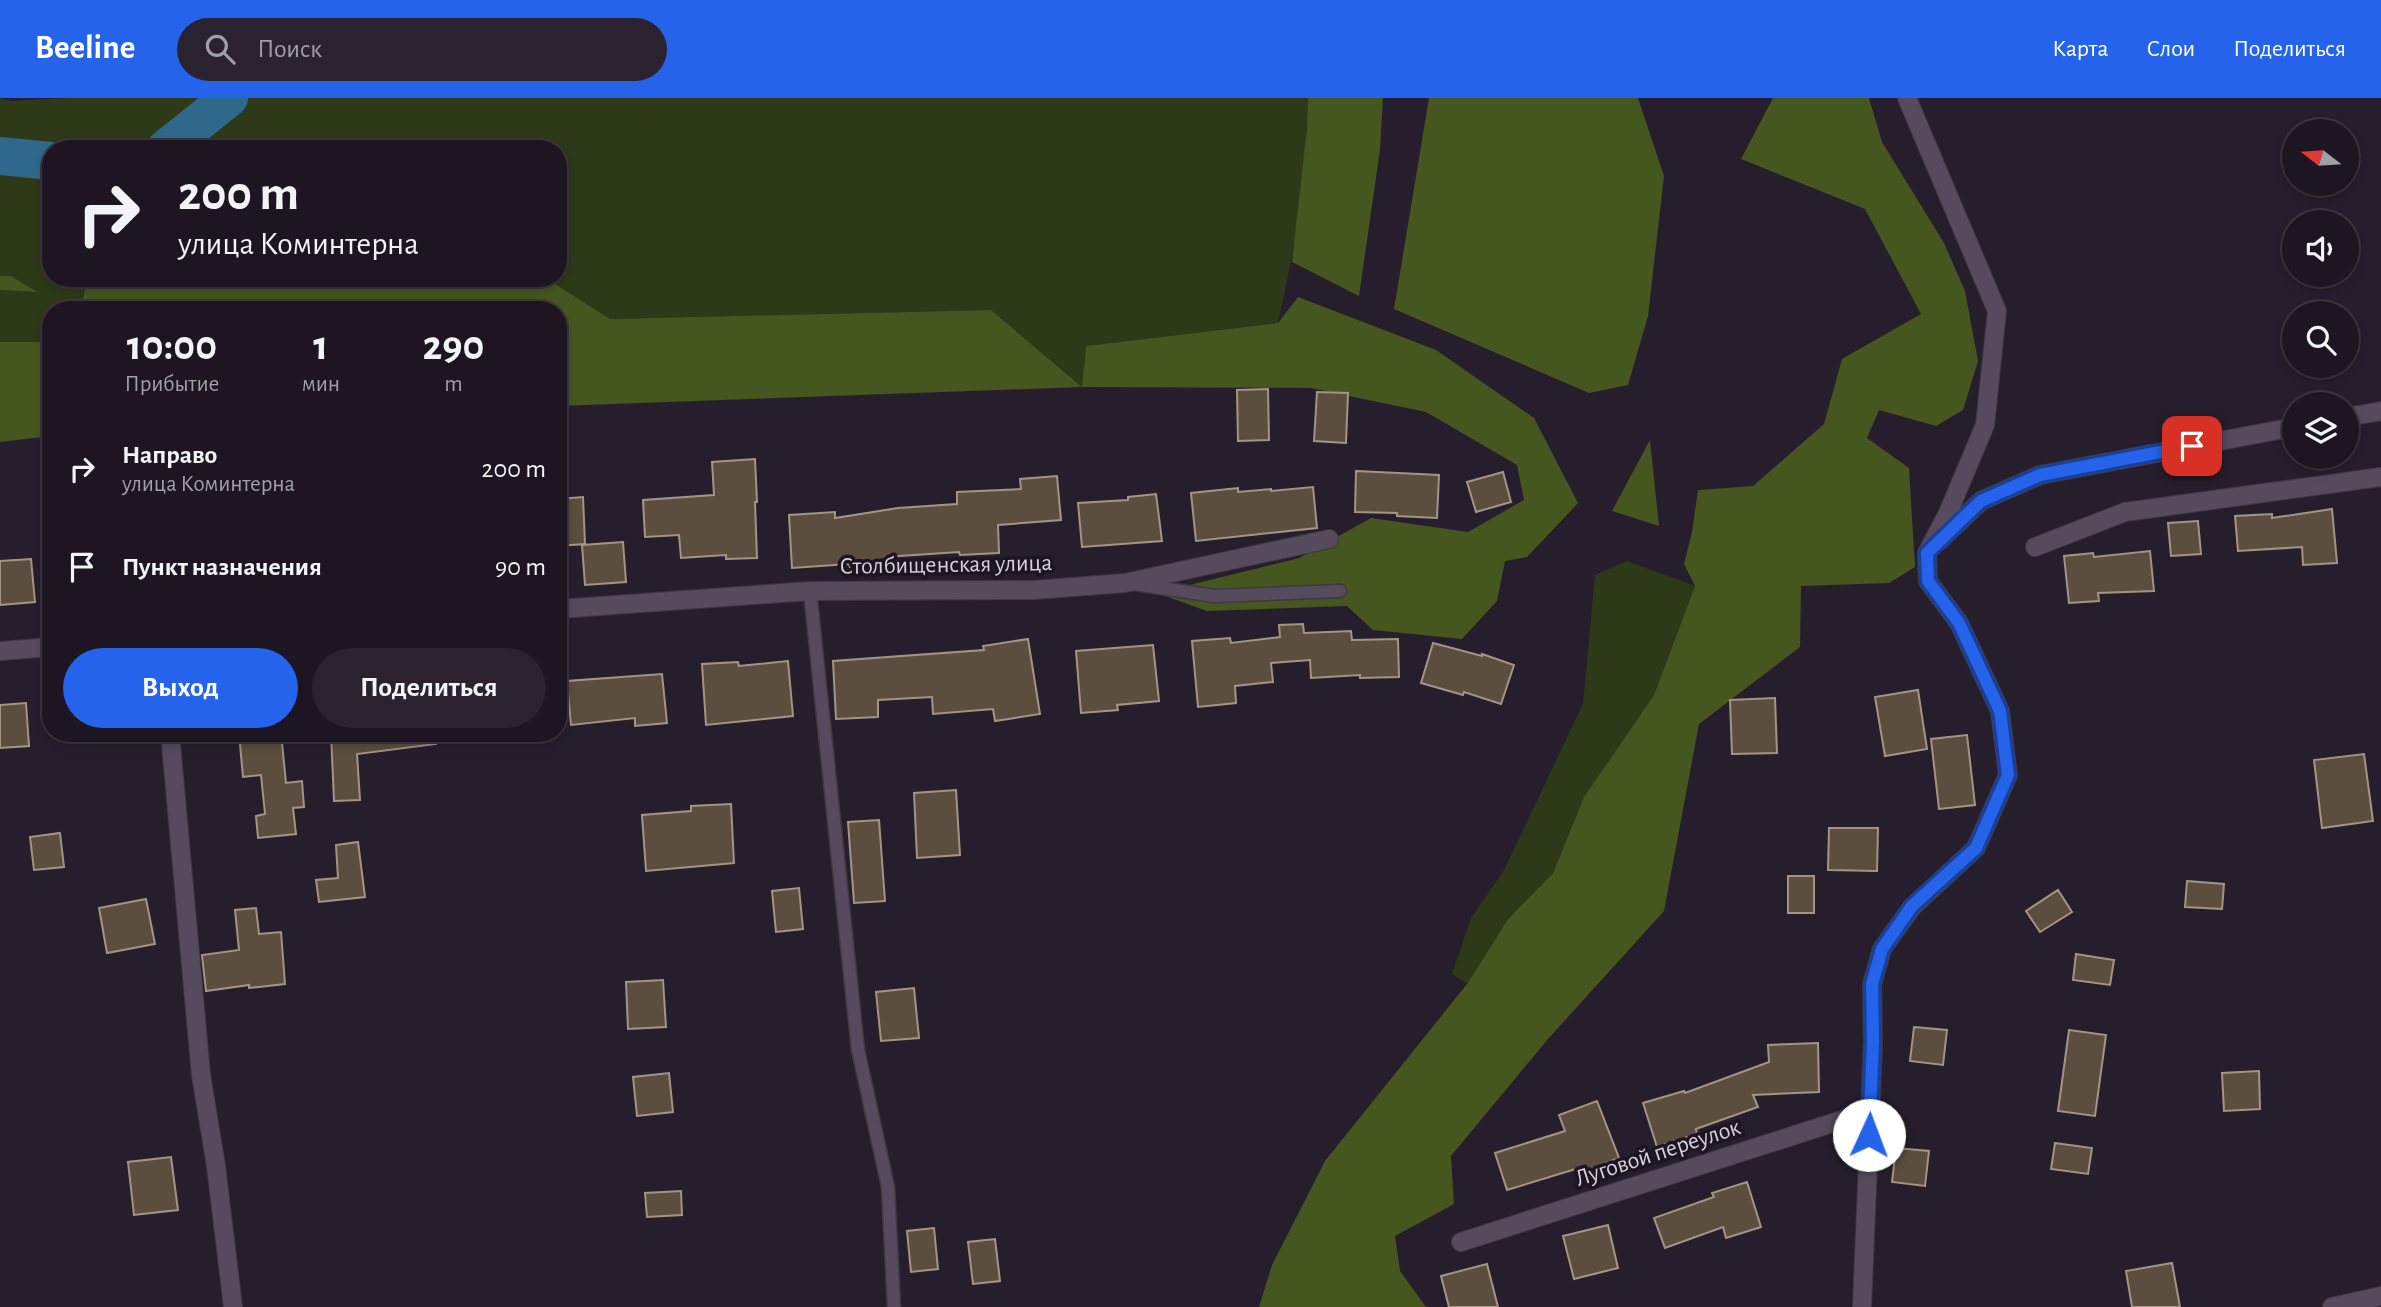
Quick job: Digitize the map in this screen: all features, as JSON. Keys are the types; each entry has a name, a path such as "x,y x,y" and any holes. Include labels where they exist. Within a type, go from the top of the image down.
{"street":[{"path":"1862,1307 1873,1042 1872,984 1882,949 1912,906 1976,848 2008,775 2000,711 1959,623 1928,581 1927,553 1948,513 1985,425 1997,311 1907,98"},
{"path":"2359,415 2381,411"},
{"path":"1927,553 1981,501 2040,475 2282,429"},
{"path":"2035,547 2125,512 2381,477"},
{"name":"Столбищенская улица","path":"567,608 810,591 1034,590 1125,583 1329,539"},
{"path":"0,651 42,648"},
{"path":"171,742 201,1075 216,1166 233,1307"},
{"name":"Луговой переулок","path":"1461,1242 1870,1111"},
{"path":"2332,1307 2381,1296"}],"lane":[{"path":"1125,583 1214,596 1340,592"},
{"path":"810,591 858,1049 888,1187 894,1307"}],"green space":[{"path":"0,98 11,101 68,98 1308,98 1299,211 1278,323 1086,346 1082,387 991,310 610,319 560,287 567,287 567,140 42,140 42,287 85,287 83,301 42,301 42,342 0,342 0,290 36,292 11,276 0,276"},
{"path":"1308,98 1383,98 1380,150 1359,296 1292,262"},
{"path":"1429,98 1638,98 1664,176 1648,316 1628,385 1589,393 1394,309"},
{"path":"1773,98 1869,98 1882,142 1944,243 1965,291 1978,361 1963,410 1936,426 1879,410 1867,438 1909,468 1915,567 1889,583 1801,586 1800,647 1699,724 1664,911 1548,1039 1451,1156 1454,1204 1395,1236 1400,1271 1426,1307 1259,1307 1272,1265 1325,1161 1467,984 1508,919 1553,873 1584,797 1654,695 1695,586 1684,564 1698,490 1753,486 1824,424 1842,359 1921,314 1865,209 1741,159"},
{"path":"0,276 11,276 37,292 0,290"},
{"path":"85,287 560,287 610,319 991,310 1082,387 567,406 567,301 83,301"},
{"path":"1298,297 1436,350 1534,418 1578,503 1527,557 1505,561 1497,601 1462,639 1373,630 1347,606 1207,611 1157,593 1299,558 1371,518 1468,532 1524,500 1517,465 1426,412 1311,388 1082,387 1086,346 1278,323"},
{"path":"0,342 42,342 42,437 0,442"},
{"path":"1650,440 1659,526 1612,511"},
{"path":"1627,561 1695,586 1654,695 1584,797 1553,873 1508,919 1467,984 1452,974 1471,918 1503,872 1583,704 1595,575"}],"building":[{"path":"1268,389 1269,440 1238,441 1237,390"},
{"path":"1317,392 1348,393 1346,443 1314,441"},
{"path":"755,459 757,558 726,559 726,555 681,558 679,535 645,537 643,500 714,495 712,462"},
{"path":"1356,471 1439,475 1437,518 1355,512"},
{"path":"1503,472 1511,502 1476,512 1467,482"},
{"path":"1057,476 1061,520 998,525 999,553 960,555 959,552 885,557 886,564 850,568 849,564 792,568 789,515 835,512 835,518 898,508 957,504 957,492 1021,489 1020,479"},
{"path":"1313,487 1317,528 1196,541 1191,493 1238,488 1238,492"},
{"path":"1156,494 1162,541 1082,547 1078,503 1128,500 1128,497"},
{"path":"583,497 585,544 567,545 567,498"},
{"path":"2332,509 2337,563 2303,565 2302,547 2238,551 2235,516 2272,514 2272,518"},
{"path":"2198,521 2201,554 2171,556 2168,523"},
{"path":"623,542 626,582 585,585 582,545"},
{"path":"2150,551 2154,591 2098,593 2099,601 2069,603 2064,556 2093,553 2094,557"},
{"path":"31,559 35,602 0,605 0,561"},
{"path":"1303,624 1304,633 1351,631 1352,640 1398,639 1399,677 1360,678 1360,675 1311,678 1310,660 1271,663 1273,682 1235,686 1236,703 1198,707 1192,641 1230,638 1231,643 1280,637 1279,625"},
{"path":"1028,639 1040,714 995,721 993,709 933,714 932,697 878,700 878,717 836,719 833,661 984,650 983,646"},
{"path":"1433,643 1482,654 1514,665 1501,704 1464,692 1463,695 1421,683"},
{"path":"1153,645 1159,701 1117,705 1118,710 1081,713 1076,651"},
{"path":"788,661 793,716 706,725 702,664 738,662 739,666"},
{"path":"662,674 667,723 635,726 635,718 571,725 567,681"},
{"path":"1918,690 1927,749 1885,756 1875,697"},
{"path":"1775,698 1777,753 1732,754 1730,700"},
{"path":"26,703 29,746 0,748 0,705"},
{"path":"1967,735 1975,805 1939,809 1931,739"},
{"path":"240,742 282,742 286,783 302,781 304,807 293,808 296,834 258,838 256,816 265,814 261,775 243,777"},
{"path":"331,742 436,742 357,754 360,800 334,801"},
{"path":"2364,754 2373,821 2322,828 2314,760"},
{"path":"956,790 960,855 917,858 914,793"},
{"path":"731,804 734,863 646,871 642,815 691,811 691,806"},
{"path":"879,820 885,901 854,903 848,822"},
{"path":"1829,828 1878,828 1877,871 1828,870"},
{"path":"60,833 64,867 34,870 30,837"},
{"path":"358,842 365,897 319,902 316,880 338,878 336,845"},
{"path":"1788,876 1814,876 1814,913 1788,913"},
{"path":"2187,881 2224,884 2222,909 2185,907"},
{"path":"799,888 803,929 776,932 772,891"},
{"path":"2058,890 2072,912 2040,932 2026,911"},
{"path":"146,899 155,944 107,953 99,908"},
{"path":"256,908 259,934 281,932 285,984 249,988 249,985 206,991 202,955 239,950 235,910"},
{"path":"2076,954 2114,960 2110,985 2073,980"},
{"path":"663,980 666,1027 628,1029 626,982"},
{"path":"914,988 919,1038 881,1041 876,992"},
{"path":"1914,1027 1947,1030 1943,1065 1910,1061"},
{"path":"2069,1030 2106,1035 2095,1116 2058,1111"},
{"path":"1818,1043 1819,1092 1753,1095 1758,1107 1696,1129 1697,1134 1657,1147 1643,1103 1684,1091 1685,1093 1769,1062 1768,1045"},
{"path":"2259,1071 2260,1109 2224,1111 2222,1073"},
{"path":"669,1073 673,1112 637,1116 633,1077"},
{"path":"1597,1101 1619,1158 1581,1173 1579,1168 1507,1190 1495,1153 1565,1131 1559,1115"},
{"path":"2055,1143 2092,1148 2088,1174 2051,1169"},
{"path":"1896,1148 1929,1151 1925,1186 1892,1182"},
{"path":"171,1157 178,1210 134,1215 128,1162"},
{"path":"1747,1182 1761,1227 1726,1238 1723,1227 1665,1248 1654,1218 1714,1197 1712,1193"},
{"path":"681,1191 682,1215 647,1217 645,1193"},
{"path":"1608,1225 1618,1268 1574,1279 1563,1236"},
{"path":"934,1228 938,1269 911,1272 907,1231"},
{"path":"995,1239 1000,1281 973,1284 968,1242"},
{"path":"2172,1263 2180,1307 2132,1307 2126,1271"},
{"path":"1487,1264 1498,1307 1449,1307 1441,1276"}],"waterway":[{"path":"176,140 229,98"},
{"path":"0,156 42,160"}],"route":[{"path":"1869,1135 1873,1042 1872,984 1882,949 1912,906 1976,848 2008,775 2000,711 1959,623 1928,581 1927,553 1981,501 2040,475 2192,446"}]}
